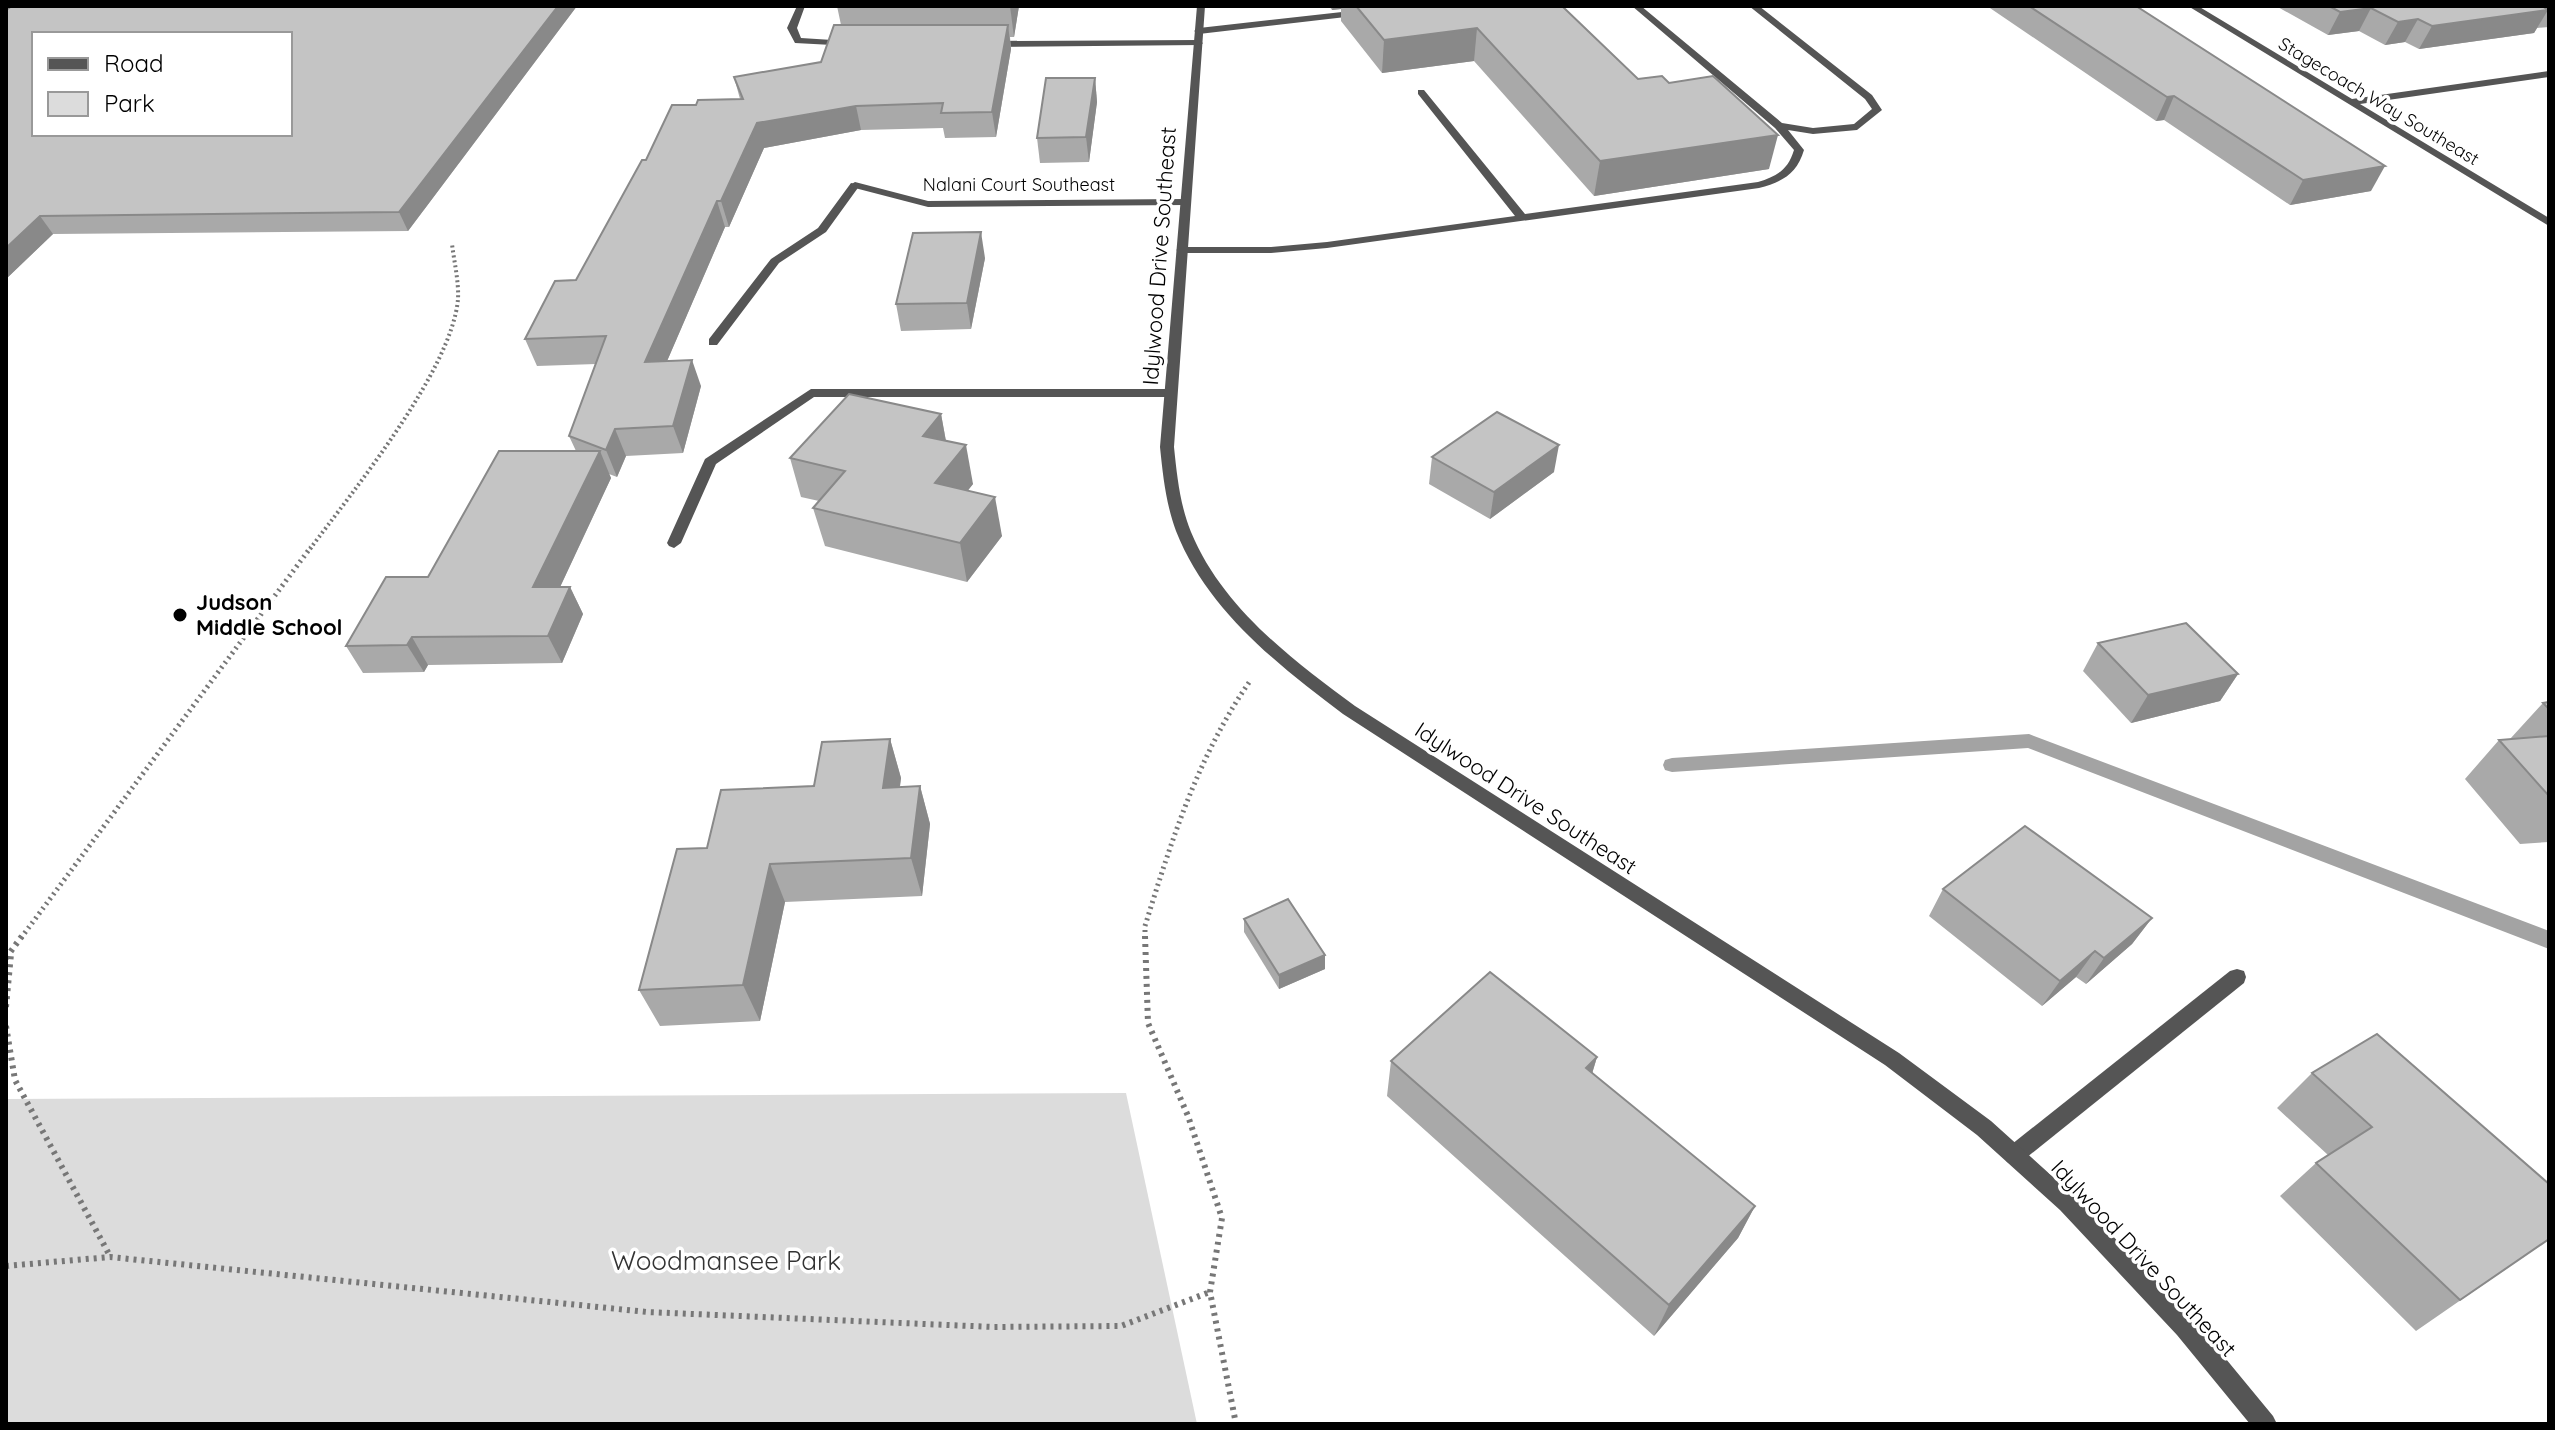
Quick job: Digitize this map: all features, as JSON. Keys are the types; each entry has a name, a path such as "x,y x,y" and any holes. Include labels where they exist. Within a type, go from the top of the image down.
{"street":[{"path":"801,6 792,28 798,41 868,44"},
{"name":"Idylwood Drive Southeast","path":"1201,6 1167,447 1173,497 1186,539 1234,612 1272,649 1349,710 1892,1059 1984,1128 2067,1203 2174,1316 2265,1424"},
{"path":"1182,250 1271,250 1327,245 1475,222 1523,219 1779,179 1789,174 1799,150 1779,126 1636,6"},
{"path":"1753,6 1869,97 1877,110 1857,127 1813,131 1779,126"},
{"name":"Stagecoach Way Southeast","path":"2192,6 2549,223"},
{"path":"978,44 1198,37 1366,12"},
{"path":"2350,102 2549,74"},
{"path":"1421,92 1523,219"},
{"name":"Nalani Court Southeast","path":"713,342 775,261 822,230 855,185 928,204 1185,202"},
{"path":"674,543 710,462 811,393 1171,393"},
{"path":"2014,1155 2237,977"}],"path":[{"path":"6,1007 8,955 390,441 441,352 458,299 452,244"},
{"path":"1236,1424 1210,1292 1222,1218 1188,1116 1148,1023 1145,926 1181,811 1215,736 1272,649"},
{"path":"6,1026 15,1080 110,1257"},
{"path":"6,1266 110,1257 647,1312 994,1327 1121,1326 1210,1292"}],"green space":[{"name":"Woodmansee Park","path":"1126,1093 1197,1424 6,1424 6,1099"}],"building":[{"path":"12,6 558,6 399,212 40,216 6,248 6,10"},
{"path":"1356,6 1562,6 1638,79 1662,76 1669,83 1713,76 1778,135 1600,161 1477,28 1384,40"},
{"path":"2029,6 2136,6 2385,166 2303,180 2174,96 2167,97"},
{"path":"2329,6 2542,6 2548,10 2432,26 2418,19 2398,22 2371,8 2340,12"},
{"path":"834,25 1008,25 992,112 941,113 943,103 856,106 757,123 721,201 717,201 645,362 692,360 673,426 615,429 606,450 569,436 606,336 525,339 555,281 576,280 642,160 646,160 672,105 696,105 698,100 743,99 734,77 821,62"},
{"path":"1046,78 1095,78 1086,137 1037,138"},
{"path":"981,232 967,303 896,304 913,233"},
{"path":"849,394 941,414 923,436 966,445 935,483 995,497 960,543 813,508 845,471 790,458"},
{"path":"1497,412 1559,445 1494,492 1432,457"},
{"path":"499,451 600,451 533,587 570,587 548,636 412,637 407,645 346,646 386,577 428,577"},
{"path":"2186,623 2238,674 2148,695 2098,643"},
{"path":"2549,736 2549,796 2499,740"},
{"path":"890,739 883,788 920,786 911,858 770,864 743,985 639,990 677,849 707,848 721,790 814,786 822,742"},
{"path":"2025,826 2152,918 2104,958 2095,951 2060,981 1943,889"},
{"path":"1288,899 1325,955 1279,975 1244,919"},
{"path":"1490,972 1597,1057 1586,1068 1755,1206 1669,1305 1391,1061"},
{"path":"2377,1034 2549,1184 2549,1239 2460,1300 2316,1163 2372,1127 2312,1073"}],"waterway":[{"path":"1672,765 2029,741 2549,940"}],"place":[{"name":"Judson Middle School","path":"180,615"}]}
